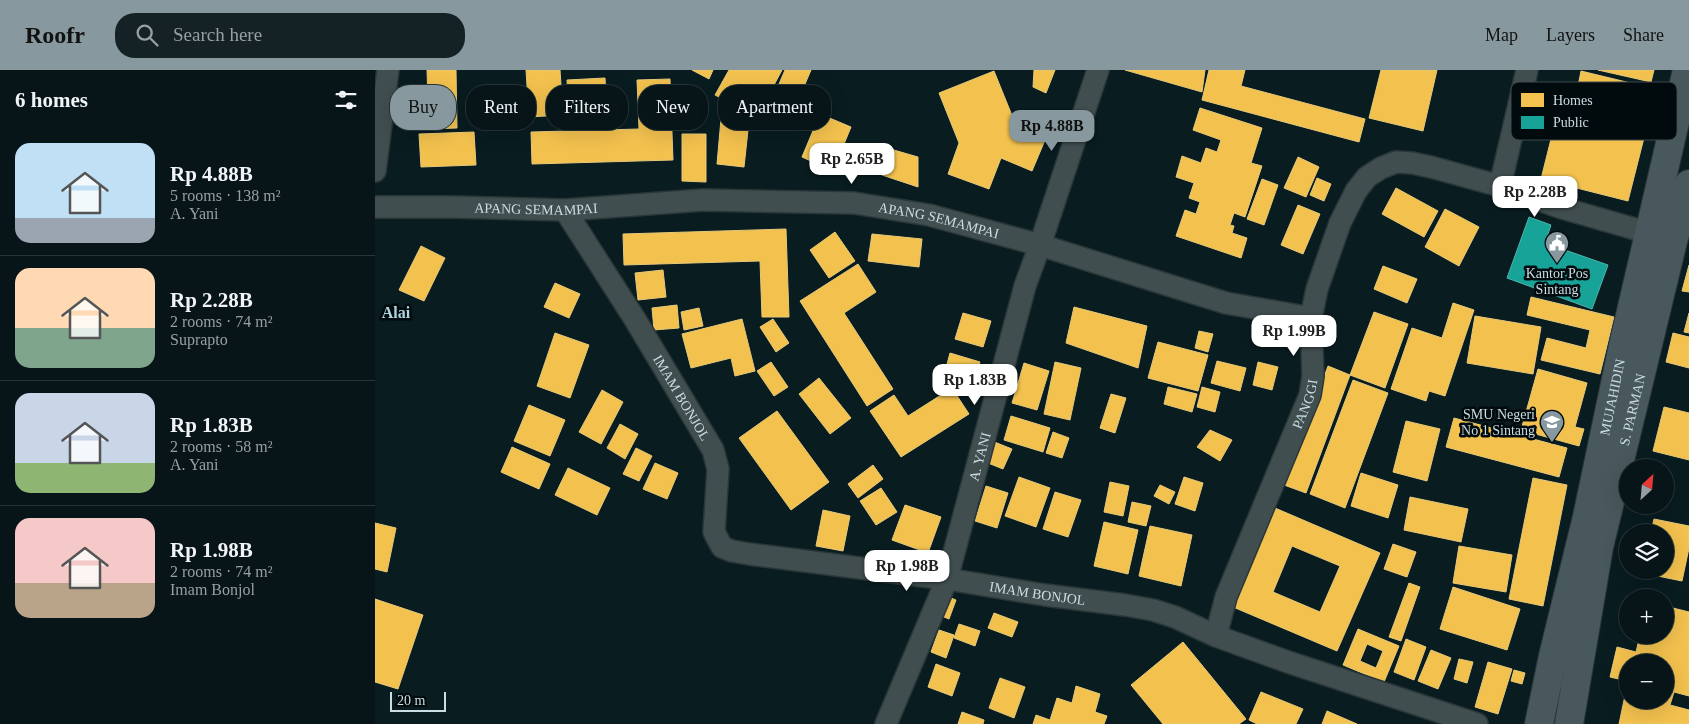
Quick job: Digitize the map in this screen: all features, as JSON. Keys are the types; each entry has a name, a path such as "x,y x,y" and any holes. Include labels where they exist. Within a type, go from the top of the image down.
{"main road":[{"name":"MUJAHIDIN","path":"1539,724 1553,656 1587,518 1623,346 1670,239 1687,70"},
{"name":"S. PARMAN","path":"1569,724 1599,547 1670,239 1689,184"}],"street":[{"path":"375,172 388,70"},
{"name":"A. YANI","path":"887,724 947,579 1025,286 1098,70"},
{"path":"1500,186 1511,139"},
{"name":"PANGGI","path":"1216,636 1226,597 1310,395 1313,376 1311,318 1317,289 1341,223 1356,191 1367,177 1381,168 1396,162 1412,163 1500,186 1562,208 1670,239"},
{"name":"APANG SEMAMPAI","path":"375,206 565,210 703,200 854,203 929,215 1040,246 1226,303 1311,318"},
{"name":"IMAM BONJOL","path":"565,210 636,321 713,450 718,469 714,532 722,547 749,554 947,579 1153,610 1287,662 1477,724"}],"building: Homes":[{"path":"427,70 456,70 457,128 456,85 428,85"},
{"path":"526,70 560,70 561,85 546,85 546,116 536,117 536,85 527,85"},
{"path":"692,70 713,70 709,79"},
{"path":"729,70 782,70 774,85 721,85"},
{"path":"785,70 811,70 805,85 779,85"},
{"path":"1034,70 1055,70 1046,93 1033,87"},
{"path":"1125,70 1205,70 1202,92"},
{"path":"1209,70 1245,70 1241,86 1365,119 1359,142 1202,100"},
{"path":"1381,70 1437,70 1423,131 1369,118"},
{"path":"1598,70 1654,70 1651,82"},
{"path":"994,71 1013,118 1048,133 1032,171 1001,158 989,189 948,174 959,143 939,93"},
{"path":"1581,71 1626,82 1579,82"},
{"path":"605,78 605,85 567,85 567,80"},
{"path":"670,79 670,85 638,85 638,104 637,80"},
{"path":"1200,108 1262,128 1251,163 1262,166 1245,217 1234,213 1230,225 1234,226 1232,233 1247,238 1241,258 1176,236 1185,210 1196,214 1200,202 1189,198 1194,183 1176,177 1182,156 1201,163 1206,148 1217,152 1221,140 1193,130"},
{"path":"831,119 851,127 833,171 802,157 813,130 831,130"},
{"path":"672,130 673,160 532,164 531,132"},
{"path":"720,130 748,130 744,167 717,164"},
{"path":"474,132 476,165 421,167 419,134"},
{"path":"682,134 706,134 706,182 682,181"},
{"path":"1551,140 1643,140 1628,201 1541,179"},
{"path":"880,146 918,157 918,187 870,171"},
{"path":"1298,157 1319,167 1306,197 1284,188"},
{"path":"1317,178 1331,184 1324,201 1310,195"},
{"path":"1262,179 1278,185 1264,225 1247,219"},
{"path":"1396,188 1438,211 1424,237 1382,214"},
{"path":"1298,205 1320,214 1303,254 1281,245"},
{"path":"1445,209 1479,227 1459,266 1425,247"},
{"path":"786,229 789,317 762,317 760,261 624,265 623,234"},
{"path":"835,232 855,261 829,278 810,250"},
{"path":"872,234 922,239 919,267 868,261"},
{"path":"421,246 445,258 424,301 399,290"},
{"path":"858,264 876,292 844,313 893,389 867,406 800,301"},
{"path":"1689,265 1689,292 1682,291"},
{"path":"1383,266 1417,279 1407,303 1374,289"},
{"path":"663,270 666,297 638,300 635,273"},
{"path":"555,283 580,294 569,318 544,307"},
{"path":"1531,297 1614,317 1600,374 1541,360 1547,338 1586,348 1590,330 1527,315"},
{"path":"1453,303 1474,310 1445,396 1429,391 1426,401 1391,389 1412,328 1442,338"},
{"path":"677,305 679,328 654,330 652,308"},
{"path":"1074,307 1147,326 1138,368 1066,343"},
{"path":"699,308 703,326 684,330 681,312"},
{"path":"1374,312 1408,324 1385,388 1350,375"},
{"path":"963,313 991,321 983,347 955,339"},
{"path":"1689,313 1689,333 1684,332"},
{"path":"1475,316 1541,327 1533,374 1467,363"},
{"path":"742,319 755,371 735,376 731,358 691,368 682,334"},
{"path":"773,319 789,343 776,352 760,327"},
{"path":"1199,331 1213,334 1208,352 1195,348"},
{"path":"555,333 589,345 570,398 537,386"},
{"path":"1673,333 1689,337 1689,368 1666,362"},
{"path":"1158,342 1208,355 1198,391 1148,378"},
{"path":"950,353 980,362 972,388 943,379"},
{"path":"1217,361 1246,368 1240,391 1211,383"},
{"path":"771,362 788,387 774,396 757,371"},
{"path":"1055,362 1081,368 1070,420 1044,414"},
{"path":"1258,362 1278,367 1272,390 1253,385"},
{"path":"1024,363 1049,371 1037,410 1012,403"},
{"path":"1328,366 1350,375 1306,493 1284,485"},
{"path":"1538,369 1587,383 1575,427 1584,429 1579,446 1521,430"},
{"path":"819,378 851,418 830,434 799,394"},
{"path":"1353,380 1388,393 1345,508 1310,494"},
{"path":"1168,387 1197,394 1192,412 1164,404"},
{"path":"1202,387 1220,392 1215,412 1197,407"},
{"path":"952,388 969,414 901,457 870,411 894,395 908,416"},
{"path":"602,390 623,402 601,444 579,432"},
{"path":"1111,394 1126,398 1115,433 1100,428"},
{"path":"529,405 565,420 550,456 514,441"},
{"path":"1664,407 1689,413 1689,460 1653,451"},
{"path":"777,411 829,482 791,510 739,438"},
{"path":"1011,416 1050,428 1043,452 1004,440"},
{"path":"1454,418 1567,448 1559,477 1446,447"},
{"path":"1406,421 1440,429 1427,481 1393,472"},
{"path":"620,424 638,434 625,459 607,448"},
{"path":"1210,430 1232,440 1220,461 1197,447"},
{"path":"1053,432 1069,438 1062,458 1046,453"},
{"path":"992,441 1012,449 1003,469 983,461"},
{"path":"512,447 550,464 539,489 501,472"},
{"path":"636,448 652,456 639,481 623,474"},
{"path":"655,463 678,473 667,499 643,489"},
{"path":"873,465 883,479 858,498 848,484"},
{"path":"568,468 610,488 597,515 555,495"},
{"path":"1361,473 1398,485 1388,518 1351,506"},
{"path":"1019,477 1050,488 1036,527 1005,516"},
{"path":"1184,477 1203,483 1195,511 1175,504"},
{"path":"1533,478 1567,485 1543,606 1509,599"},
{"path":"1110,482 1129,486 1123,516 1104,512"},
{"path":"1160,485 1175,492 1169,504 1154,496"},
{"path":"986,486 1008,493 997,528 975,521"},
{"path":"881,488 897,512 876,525 860,501"},
{"path":"1055,492 1081,500 1068,537 1043,529"},
{"path":"1410,497 1468,509 1461,542 1404,530"},
{"path":"1132,502 1151,506 1146,526 1128,522"},
{"path":"905,505 941,517 928,553 892,540"},
{"path":"1275,508 1380,553 1337,651 1233,607","holes":["1292,546 1340,566 1320,612 1273,592"]},
{"path":"823,510 850,516 843,551 816,546"},
{"path":"1654,519 1689,526 1689,548 1682,581 1672,579 1674,579 1674,524 1653,524"},
{"path":"1104,522 1138,530 1128,574 1094,566"},
{"path":"375,523 396,528 387,572 375,569"},
{"path":"1150,526 1192,535 1181,586 1139,576"},
{"path":"1393,544 1416,552 1407,577 1384,569"},
{"path":"1459,546 1512,555 1506,592 1453,583"},
{"path":"1409,583 1420,587 1401,641 1389,637"},
{"path":"1453,587 1520,609 1507,650 1440,629"},
{"path":"941,594 956,600 949,619 934,613"},
{"path":"375,599 423,615 398,689 375,682"},
{"path":"1674,608 1689,612 1689,696 1674,692 1674,654 1619,654 1619,679 1610,677 1617,647 1636,652 1638,644 1674,644"},
{"path":"994,613 1018,622 1012,637 988,628"},
{"path":"959,624 980,631 975,646 954,638"},
{"path":"1358,629 1399,646 1384,682 1343,665","holes":["1367,644 1383,651 1376,668 1360,661"]},
{"path":"939,630 954,635 946,658 931,652"},
{"path":"1406,639 1426,647 1414,680 1394,672"},
{"path":"1183,642 1246,719 1239,724 1163,724 1131,685"},
{"path":"1431,650 1451,658 1438,689 1418,681"},
{"path":"1459,659 1473,662 1467,683 1454,679"},
{"path":"1488,662 1512,669 1498,714 1475,707"},
{"path":"936,664 960,673 952,696 928,687"},
{"path":"1514,670 1525,673 1522,684 1511,681"},
{"path":"1000,678 1025,687 1014,718 989,708"},
{"path":"1076,686 1100,694 1095,712 1107,716 1104,724 1033,724 1036,715 1050,720 1057,698 1072,703"},
{"path":"1261,692 1303,709 1296,724 1257,724 1249,720"},
{"path":"1674,706 1689,710 1689,724 1619,724 1622,709 1674,709"},
{"path":"1327,711 1357,724 1322,724"},
{"path":"962,712 984,720 983,724 958,724"}],"building: Public":[{"path":"1529,217 1551,225 1545,243 1608,265 1592,309 1507,278"}],"place":[{"name":"Kantor Pos Sintang","path":"1557,264"},
{"name":"SMU Negeri No 1 Sintang","path":"1552,443"}],"district":[{"name":"Alai","path":"396,312"}]}
